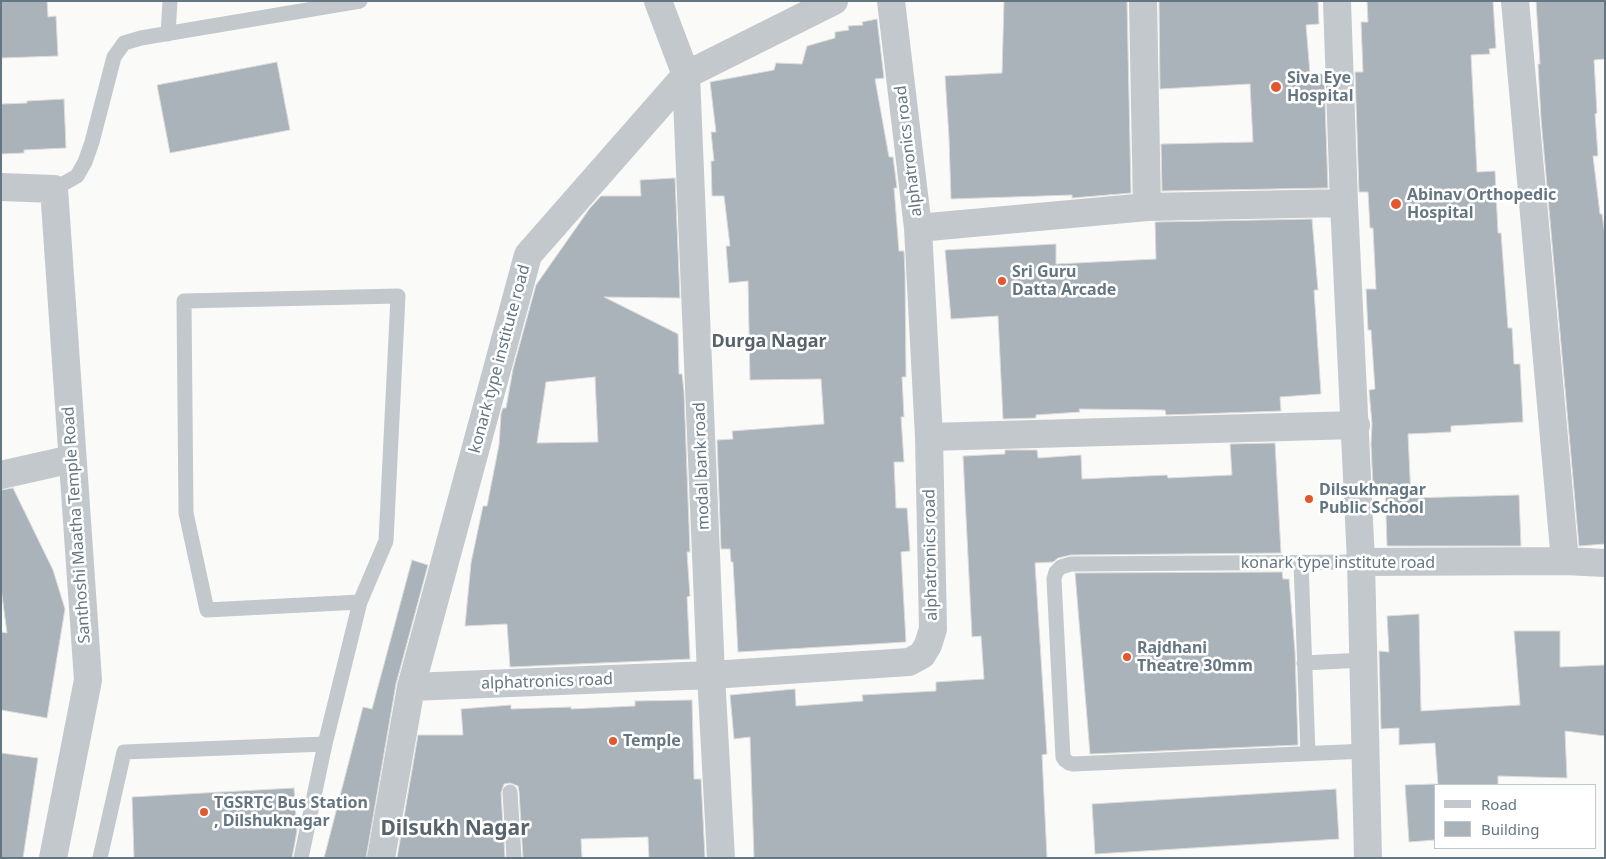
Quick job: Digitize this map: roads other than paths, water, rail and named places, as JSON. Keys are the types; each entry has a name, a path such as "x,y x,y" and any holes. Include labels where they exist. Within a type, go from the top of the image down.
{"street":[{"name":"modal bank road","path":"658,1 686,74 710,675 721,858"},
{"name":"konark type institute road","path":"381,858 411,687 528,255 686,74 834,1"},
{"name":"alphatronics road","path":"411,687 710,675 909,662 922,656 933,630 929,438 918,228 890,1"},
{"path":"1143,1 1147,207"},
{"path":"1337,1 1344,203 1361,562 1368,858"},
{"path":"1515,1 1565,561"},
{"path":"1,187 54,189"},
{"name":"Santhoshi Maatha Temple Road","path":"53,858 88,680 54,189"},
{"path":"918,228 1147,207 1344,203"},
{"path":"929,438 1356,425"},
{"path":"1,475 72,459"},
{"name":"konark type institute road","path":"1361,562 1565,561 1605,563"}],"lane":[{"path":"168,34 170,1"},
{"path":"54,189 77,176 85,162 114,57 124,44 141,38 360,1"},
{"path":"301,858 325,744 360,602 386,540 398,296 184,301 186,513 207,610 360,602"},
{"name":"konark type institute road","path":"1308,753 1073,764 1065,760 1054,580 1056,572 1061,567 1071,564 1361,562"},
{"path":"1301,563 1308,753 1366,751"},
{"path":"1304,663 1364,660"},
{"path":"100,858 124,752 325,744"},
{"path":"510,792 514,858"}],"place":[{"name":"Siva Eye Hospital","path":"1276,87"},
{"name":"Abinav Orthopedic Hospital","path":"1396,204"},
{"name":"Sri Guru Datta Arcade","path":"1002,281"},
{"name":"Dilsukhnagar Public School","path":"1309,499"},
{"name":"Rajdhani Theatre 30mm","path":"1127,657"},
{"name":"Temple","path":"613,741"},
{"name":"TGSRTC Bus Station , Dilshuknagar","path":"204,812"}],"district":[{"name":"Durga Nagar","path":"769,342"},
{"name":"Dilsukh Nagar","path":"455,829"}]}
